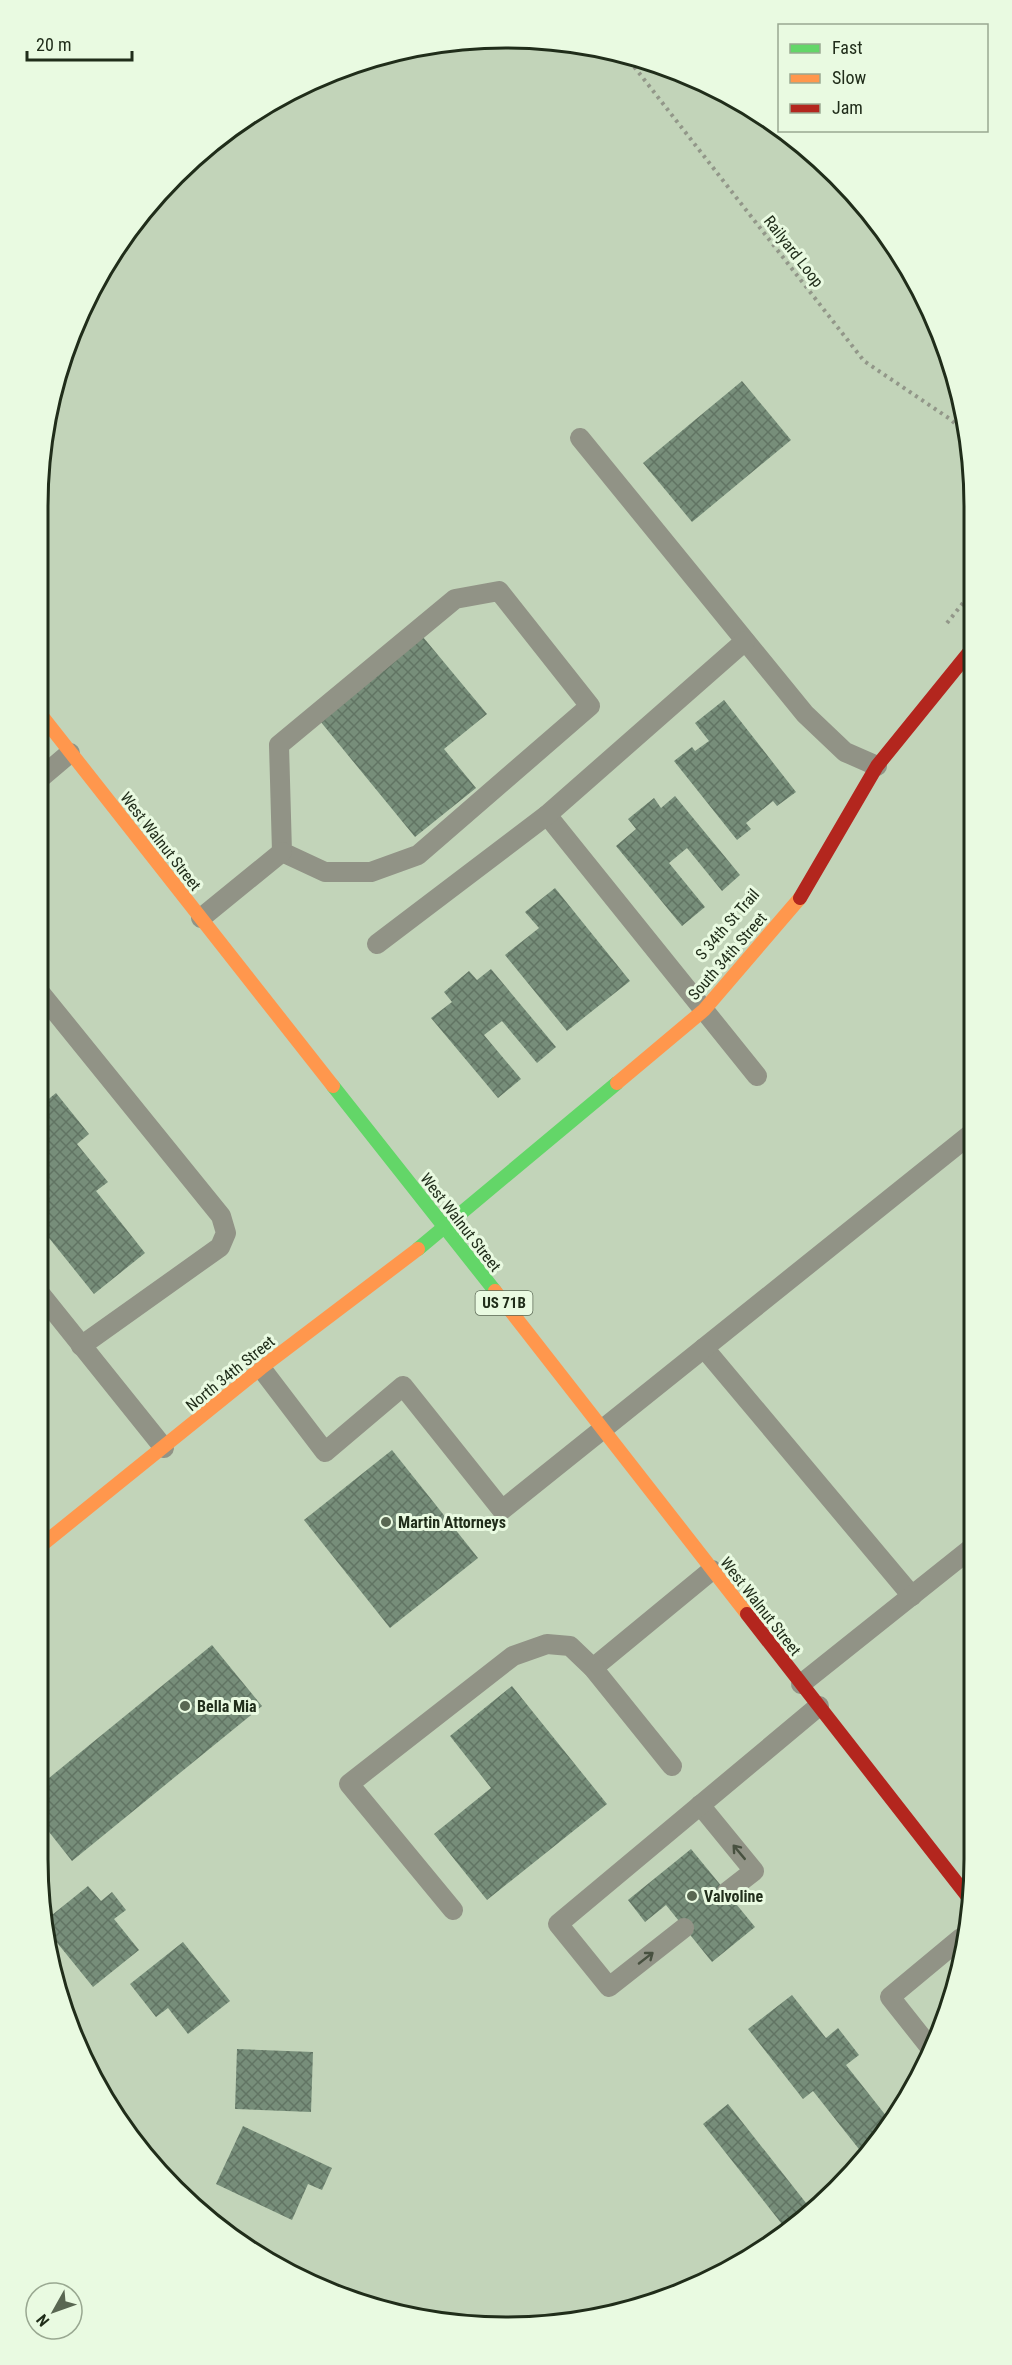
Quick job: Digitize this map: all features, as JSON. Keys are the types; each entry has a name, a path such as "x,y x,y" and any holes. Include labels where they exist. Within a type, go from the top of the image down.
{"main road":[{"name":"South 34th Street","path":"444,1226 704,1010 803,894 877,766 964,659"},
{"name":"West Walnut Street","path":"48,724 444,1226 963,1890"},
{"name":"North 34th Street","path":"48,1540 261,1368 395,1268 444,1226"}],"lane":[{"path":"580,438 806,714 845,752 877,766"},
{"path":"499,591 590,706 418,855 371,872 325,872 282,852 279,745 455,599 499,591"},
{"path":"377,944 547,814 745,641"},
{"path":"48,772 70,753"},
{"path":"547,814 757,1076"},
{"path":"201,918 282,852"},
{"path":"48,1002 221,1216 226,1233 220,1247 81,1346"},
{"path":"261,1368 325,1452 403,1386 502,1510 704,1348 964,1147"},
{"path":"48,1304 164,1448"},
{"path":"704,1348 912,1596"},
{"path":"801,1684 964,1554"},
{"path":"593,1668 712,1570"},
{"path":"453,1910 349,1784 513,1656 547,1644 570,1646 593,1668 672,1766"},
{"path":"684,1928 609,1987 558,1924 819,1706"},
{"path":"700,1805 754,1871 727,1892"},
{"path":"926,2042 890,1997 956,1942"}],"path":[{"name":"Railyard Loop","path":"634,67 864,361 956,425"},
{"path":"941,631 964,602"}],"building":[{"path":"742,381 791,440 692,522 643,463"},
{"path":"423,637 487,714 444,749 476,788 415,837 320,721"},
{"path":"724,700 796,792 777,806 773,801 746,823 751,829 737,840 674,761 692,747 695,751 709,741 695,723"},
{"path":"675,796 740,875 722,891 687,848 669,863 705,907 682,926 616,846 636,829 628,819 654,798 661,808"},
{"path":"555,888 630,981 567,1031 505,955 539,928 525,912"},
{"path":"491,969 556,1047 537,1063 502,1021 484,1035 521,1079 498,1098 431,1018 452,1002 444,992 469,971 477,980"},
{"path":"56,1093 89,1134 77,1144 108,1182 96,1191 145,1253 94,1294 48,1237 48,1100"},
{"path":"392,1450 478,1558 390,1628 304,1520"},
{"path":"212,1645 262,1706 72,1861 48,1831 48,1779"},
{"path":"512,1686 607,1804 487,1900 434,1834 491,1788 450,1736"},
{"path":"691,1849 755,1927 712,1962 666,1905 645,1922 628,1900"},
{"path":"88,1886 101,1901 112,1892 126,1910 114,1919 139,1950 93,1987 56,1941 52,1915"},
{"path":"183,1942 230,2001 188,2034 168,2008 156,2017 130,1984"},
{"path":"792,1995 826,2038 838,2028 859,2055 846,2065 886,2115 859,2150 813,2091 803,2099 748,2029"},
{"path":"237,2049 313,2052 311,2112 235,2109"},
{"path":"728,2104 807,2204 782,2224 703,2124"},
{"path":"243,2126 332,2168 322,2190 308,2184 292,2220 216,2184"}],"traffic: fast":[{"path":"418,1249 617,1083"},
{"path":"333,1086 495,1291"}],"traffic: slow":[{"path":"48,724 333,1086"},
{"path":"617,1083 704,1010 800,898"},
{"path":"48,1540 261,1368 418,1249"},
{"path":"495,1291 747,1614"}],"traffic: jam":[{"path":"800,898 877,766 964,659"},
{"path":"747,1614 963,1890"}],"place":[{"name":"Martin Attorneys","path":"386,1522"},
{"name":"Bella Mia","path":"185,1706"},
{"name":"Valvoline","path":"692,1896"}]}
